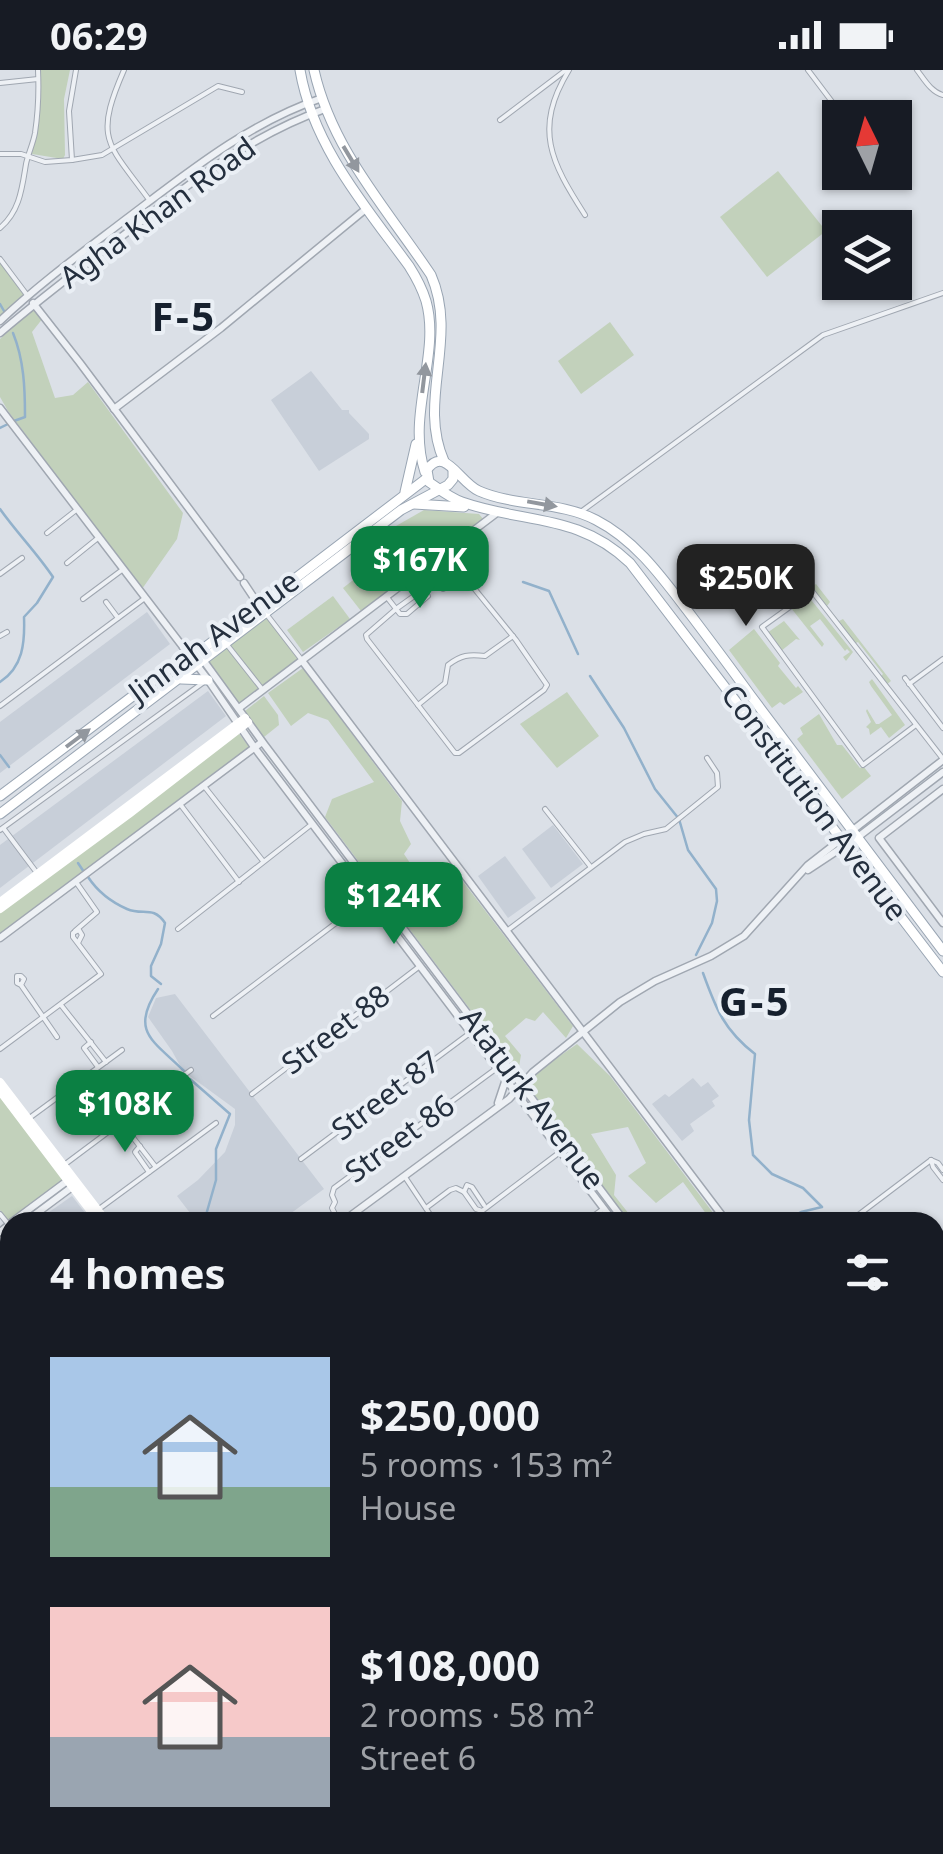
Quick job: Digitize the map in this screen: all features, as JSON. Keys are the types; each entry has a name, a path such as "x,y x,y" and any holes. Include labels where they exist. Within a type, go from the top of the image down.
{"main road":[{"path":"300,70 308,103 330,155 409,266 427,304 428,336 408,499"},
{"path":"314,70 323,104 354,165 437,289 442,336 434,420 436,440 453,471 451,482 408,499"},
{"path":"419,426 427,476 432,485 440,487"},
{"path":"427,476 432,463 444,460"},
{"name":"Constitution Avenue","path":"453,471 486,494 598,520 640,552 943,951"},
{"name":"Jinnah Avenue","path":"0,814 180,680 197,659 408,499 427,476"},
{"name":"Constitution Avenue","path":"440,487 452,498 481,507 573,527 617,550 943,972"},
{"path":"408,499 481,507"},
{"name":"Jinnah Avenue","path":"0,796 170,668 197,659 225,642 262,608"},
{"path":"679,627 692,616"},
{"path":"180,680 208,680"},
{"path":"0,905 243,723"},
{"path":"0,905 129,814 243,723"},
{"path":"770,745 781,736"},
{"path":"0,1082 91,1212"},
{"path":"0,1091 64,1165 71,1182 98,1210"}],"street":[{"path":"0,228 17,208 26,178 34,136 38,70"},
{"path":"72,160 69,112 76,70"},
{"path":"124,70 108,110 108,139 155,209"},
{"path":"500,120 568,70"},
{"path":"568,70 552,106 550,143 562,181 585,215"},
{"path":"808,70 831,100"},
{"path":"917,70 928,85 943,95"},
{"path":"0,83 38,79"},
{"path":"0,154 21,154 45,162 102,154 218,86 242,92"},
{"name":"Agha Khan Road","path":"0,321 27,296 231,142 308,103 323,104"},
{"name":"Agha Khan Road","path":"0,333 155,209 243,148 312,114 323,104"},
{"path":"114,409 221,328 367,208"},
{"path":"0,259 719,1212"},
{"path":"580,513 823,335 943,293"},
{"name":"Ataturk Avenue","path":"0,407 182,646 239,708 254,747 369,898 383,910 509,1070 561,1152 607,1212"},
{"path":"48,532 77,510"},
{"path":"239,708 499,512"},
{"path":"67,562 98,538"},
{"path":"0,574 22,558"},
{"path":"453,567 459,568 547,685 454,754 367,639 368,632 436,579 453,567"},
{"path":"83,600 122,570"},
{"path":"436,579 443,589 453,584 446,572"},
{"path":"386,596 400,614 407,614 428,594 415,575"},
{"path":"855,833 943,760 916,724 812,591 762,627 864,765 916,724"},
{"path":"0,706 145,598"},
{"path":"106,602 118,618"},
{"path":"0,636 7,632"},
{"path":"418,705 445,683 448,666 456,658 465,654 485,656 513,636"},
{"path":"225,642 263,691"},
{"name":"Ataturk Avenue","path":"197,659 208,680 262,742 470,1033 617,1212"},
{"path":"909,684 943,659"},
{"path":"905,678 943,728"},
{"path":"38,873 2,829 208,680"},
{"path":"0,938 262,742"},
{"path":"508,930 625,842 663,831 678,822 718,787 717,773 707,758"},
{"path":"355,1212 496,1109 533,1072 638,990 739,940 808,864 943,772"},
{"path":"204,786 264,863"},
{"path":"943,788 879,838 939,911 943,923"},
{"path":"180,804 240,882"},
{"path":"545,809 590,866"},
{"path":"178,930 314,823"},
{"path":"0,1049 101,974 78,943 82,935 76,930 97,912 76,882"},
{"path":"213,1016 369,898"},
{"name":"Street 88","path":"252,1094 420,966"},
{"path":"21,984 58,1036"},
{"path":"61,1005 106,1062"},
{"name":"Street 87","path":"301,1159 470,1033"},
{"path":"91,1042 84,1048 98,1068"},
{"path":"27,1120 122,1050"},
{"name":"Street 86","path":"335,1212 334,1188 497,1068"},
{"path":"64,1165 191,1070"},
{"path":"509,1070 533,1072"},
{"path":"496,1109 506,1079"},
{"path":"121,1122 156,1167"},
{"path":"98,1210 216,1122"},
{"path":"140,1146 135,1152 149,1172"},
{"path":"426,1208 456,1188 482,1212 561,1152"},
{"path":"931,1160 943,1170"},
{"path":"931,1160 943,1180"},
{"path":"862,1212 931,1160"},
{"path":"405,1176 429,1212"},
{"path":"30,1212 71,1182"},
{"path":"464,1192 467,1185 472,1188 484,1205"},
{"path":"34,1212 40,1206"},
{"path":"599,1212 604,1208"}],"shaded area":[{"path":"311,371 342,410 349,410 369,434 369,439 319,471 271,400"},
{"path":"147,612 170,644 0,773 0,722"},
{"path":"208,691 226,716 0,888 0,845"},
{"path":"553,825 583,864 551,888 522,849"},
{"path":"505,856 536,898 508,918 478,876"},
{"path":"175,994 324,1189 293,1212 189,1212 177,1196 225,1152 235,1125 235,1109 183,1071 148,1017 156,998"},
{"path":"693,1078 701,1087 708,1082 719,1096 712,1101 715,1106 690,1124 694,1131 682,1141 652,1104 665,1094 669,1097"},
{"path":"72,1196 84,1212 49,1212"}],"green space":[{"path":"39,70 70,70 64,99 63,159 32,154 38,119"},
{"path":"778,171 822,226 822,234 767,277 720,217"},
{"path":"0,262 25,294 0,317"},
{"path":"35,307 43,318 32,332 55,398 73,395 88,382 183,513 177,539 142,589 0,397 0,339"},
{"path":"610,322 634,355 581,394 558,361"},
{"path":"424,510 479,514 483,519 361,611 343,588 403,541 396,526"},
{"path":"816,584 830,602 827,606 839,621 843,619 891,681 886,685 880,677 883,674 858,642 854,644 810,588"},
{"path":"333,596 350,619 303,652 287,630"},
{"path":"808,596 853,652 846,661 843,657 850,652 845,651 820,619 810,626 824,644 822,647 791,608"},
{"path":"266,617 298,659 241,703 210,667 210,661"},
{"path":"784,621 800,640 781,651 767,633"},
{"path":"754,629 780,663 778,666 803,692 784,705 780,702 772,708 729,650"},
{"path":"303,668 402,801 400,821 411,844 404,854 420,878 448,862 573,1026 566,1038 543,1012 535,1021 526,1018 505,1036 521,1055 519,1067 512,1065 325,817 332,799 374,782 328,720 308,713 291,726 268,693"},
{"path":"872,679 905,725 889,738 881,727 870,735 866,727 871,722 867,709 876,724 892,715 871,686"},
{"path":"567,692 599,736 557,768 520,724"},
{"path":"264,696 278,715 279,725 264,737 245,711"},
{"path":"819,714 837,745 842,745 871,776 842,799 797,739 803,734 800,728"},
{"path":"237,731 250,748 0,935 0,912"},
{"path":"577,1044 610,1076 712,1212 705,1212 683,1182 656,1203 628,1176 646,1163 628,1127 591,1134 616,1175 614,1195 627,1212 622,1212 530,1089 534,1074"},
{"path":"0,1097 63,1180 20,1212 0,1210"}],"waterway":[{"path":"0,304 4,311"},
{"path":"13,333 22,364 25,406 25,417 14,421"},
{"path":"0,428 8,424"},
{"path":"0,509 53,577 24,617 21,654 14,669 0,682"},
{"path":"523,582 549,591 578,654"},
{"path":"590,676 624,728 655,789 679,819 688,850 716,889 712,923 696,955"},
{"path":"0,755 9,767"},
{"path":"78,863 84,872"},
{"path":"88,877 116,903 133,911 156,914 165,923 151,966 151,976 161,984"},
{"path":"703,973 722,1018 755,1054 749,1120 753,1155 772,1174 803,1188 822,1207 801,1212"},
{"path":"158,989 146,1016 146,1026 155,1043 184,1071"},
{"path":"190,1079 230,1114 216,1149 216,1180 207,1212"}],"district":[{"name":"F-5","path":"184,317"},
{"name":"G-5","path":"755,1002"}]}
